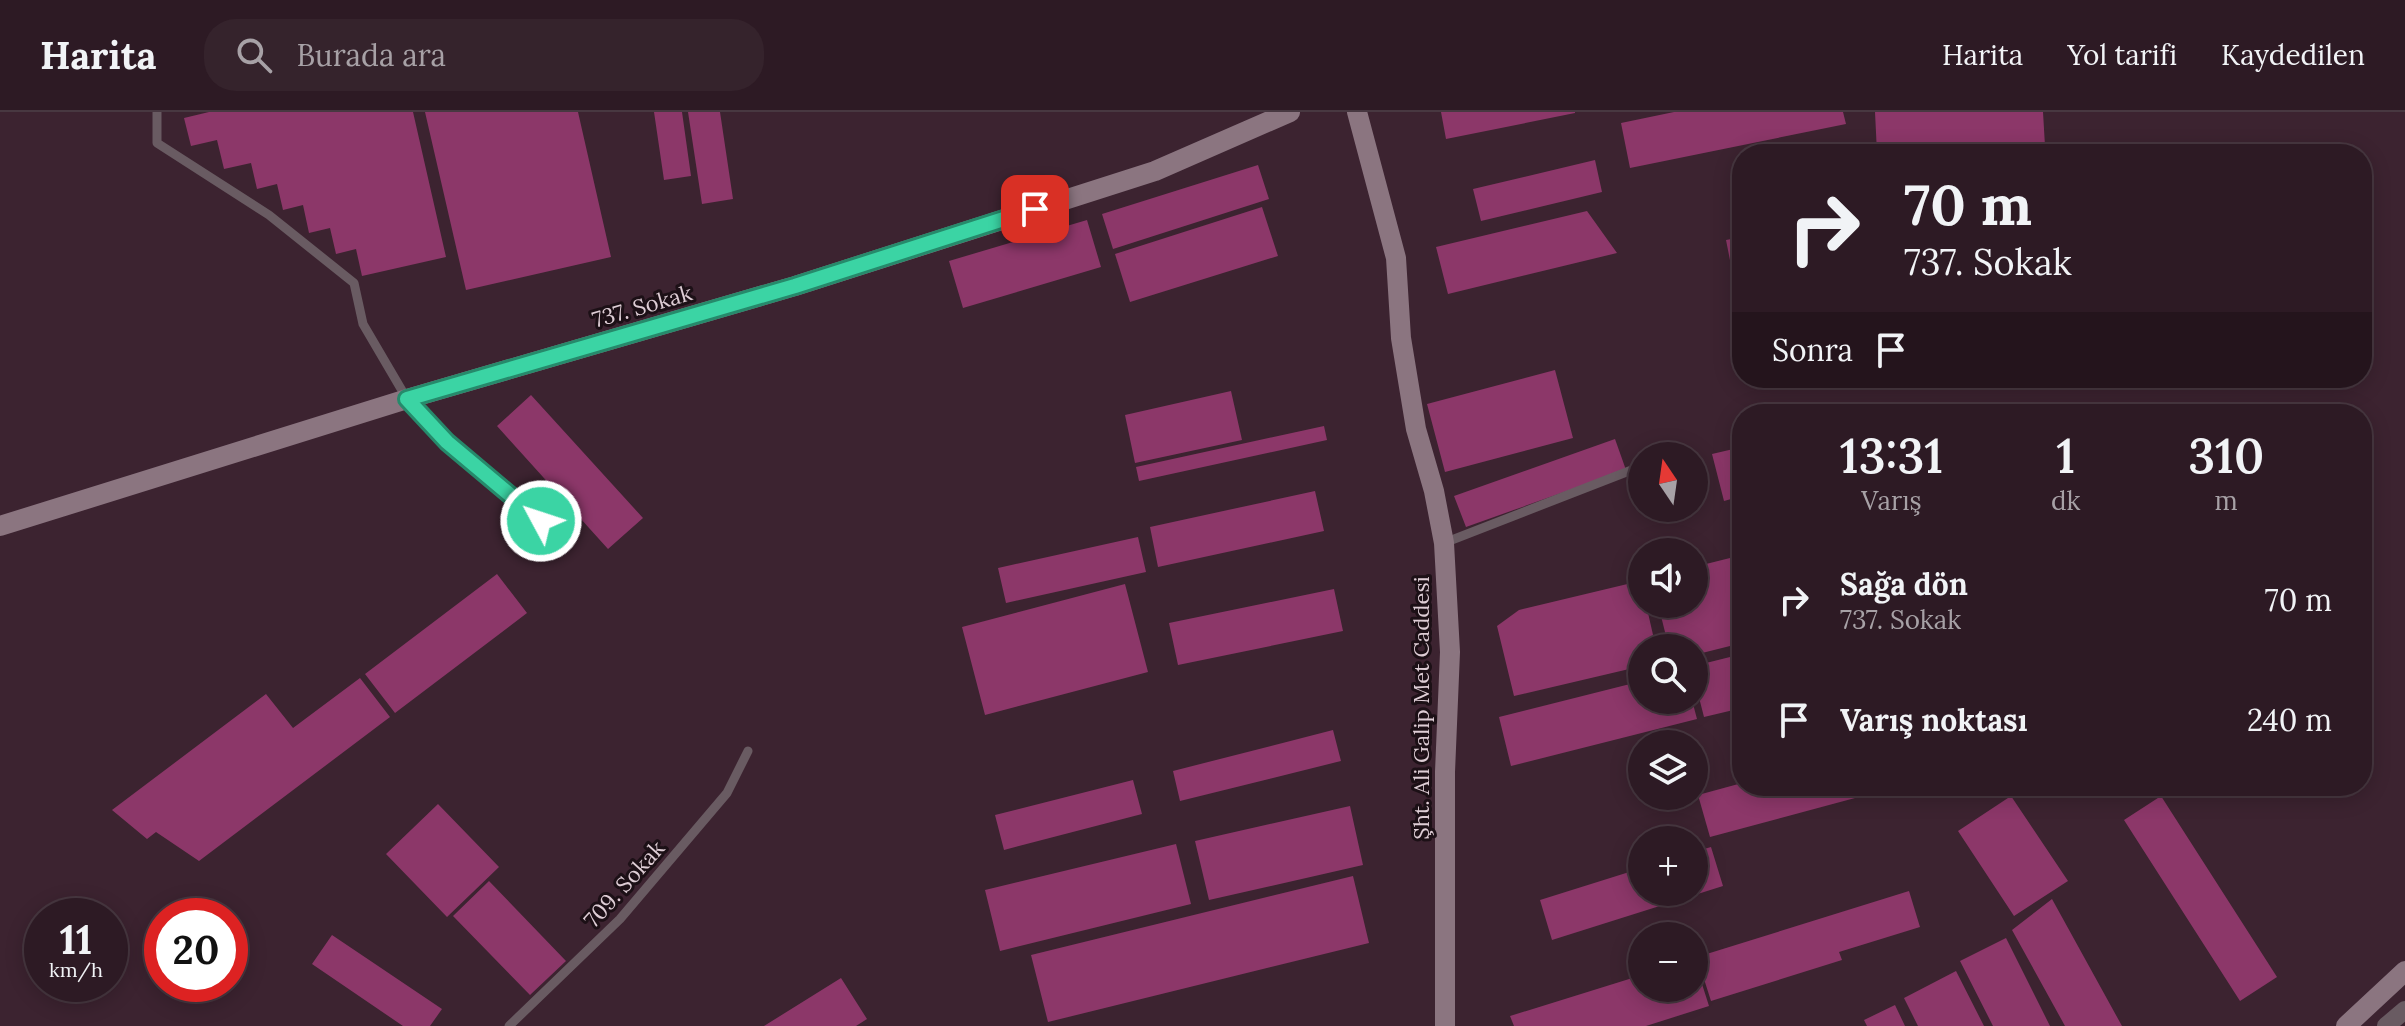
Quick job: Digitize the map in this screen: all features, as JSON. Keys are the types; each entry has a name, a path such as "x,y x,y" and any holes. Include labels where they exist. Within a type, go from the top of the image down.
{"street":[{"name":"737. Sokak","path":"0,526 407,399 795,286 1155,171 1290,112"},
{"name":"Şht. Ali Galip Met Caddesi","path":"1357,112 1396,258 1401,338 1416,429 1434,491 1444,543 1450,652 1445,772 1445,1026"},
{"path":"2346,1026 2405,971"},
{"path":"2386,1026 2405,1010"}],"lane":[{"path":"157,112 157,143 269,215 354,283 363,324 407,399 447,442 541,521"},
{"path":"1444,543 1628,471"},
{"name":"709. Sokak","path":"512,1025 620,919 727,793 748,751"}],"building":[{"path":"209,112 413,112 446,257 362,276 356,249 336,254 330,228 309,233 303,205 283,210 277,184 257,189 251,163 224,169 217,140 191,146 184,118"},
{"path":"425,112 578,112 611,257 466,290"},
{"path":"654,112 682,112 691,176 664,180"},
{"path":"688,112 720,112 733,199 702,204"},
{"path":"1441,112 1575,112 1575,113 1446,139"},
{"path":"1674,112 1843,112 1846,124 1748,144 1732,144 1732,147 1630,168 1621,123"},
{"path":"1875,112 2043,112 2045,144 1877,144"},
{"path":"1595,160 1602,192 1481,221 1473,189"},
{"path":"1258,165 1269,199 1113,249 1102,214"},
{"path":"1262,207 1278,256 1130,302 1115,254"},
{"path":"1587,211 1617,253 1448,294 1436,247"},
{"path":"1087,220 1101,267 963,308 949,261"},
{"path":"1732,239 1732,270 1726,240"},
{"path":"1555,370 1573,438 1445,472 1427,404"},
{"path":"1231,391 1242,440 1135,463 1125,415"},
{"path":"531,395 643,518 608,549 497,426"},
{"path":"1324,426 1327,440 1139,481 1136,467"},
{"path":"1615,439 1626,470 1466,527 1454,496"},
{"path":"1732,449 1732,499 1724,501 1712,454"},
{"path":"1315,491 1324,531 1158,567 1150,527"},
{"path":"1138,537 1146,572 1006,603 998,568"},
{"path":"1732,558 1732,646 1708,652 1708,634 1666,634 1662,618 1708,618 1708,564"},
{"path":"497,574 527,613 395,713 365,674"},
{"path":"1125,584 1148,672 985,715 962,627"},
{"path":"1628,584 1628,618 1649,618 1653,634 1628,634 1628,669 1514,696 1497,626 1519,610"},
{"path":"1334,589 1343,631 1178,665 1169,623"},
{"path":"1732,656 1732,710 1704,717 1703,714 1708,714 1708,662"},
{"path":"360,678 390,717 199,861 156,832 147,839 112,810 266,694 293,728"},
{"path":"1628,685 1628,714 1696,714 1697,719 1653,730 1628,730 1628,736 1511,766 1499,717"},
{"path":"1333,730 1341,761 1180,801 1173,771"},
{"path":"1133,780 1142,814 1004,850 995,815"},
{"path":"1732,786 1732,796 1862,796 1710,837 1702,810 1708,810 1708,792"},
{"path":"2011,796 2068,881 2014,916 1958,831"},
{"path":"2161,796 2277,977 2240,1001 2124,820"},
{"path":"438,804 499,867 447,917 386,854"},
{"path":"1350,806 1363,865 1209,900 1195,841"},
{"path":"1176,844 1191,904 1000,951 985,890"},
{"path":"1711,847 1723,886 1708,891 1708,848"},
{"path":"1628,872 1628,906 1660,906 1552,940 1540,900"},
{"path":"1353,876 1369,943 1048,1022 1031,955"},
{"path":"489,881 566,961 530,995 453,916"},
{"path":"1909,891 1920,927 1839,952 1842,960 1711,1001 1708,954"},
{"path":"2052,899 2122,1026 2065,1026 2012,930"},
{"path":"332,935 442,1009 430,1026 403,1026 312,964"},
{"path":"2006,938 2050,1026 1993,1026 1960,961"},
{"path":"1956,971 1984,1026 1918,1026 1904,998"},
{"path":"841,978 867,1019 856,1026 764,1026"},
{"path":"1628,979 1628,1002 1708,1002 1709,1006 1646,1026 1514,1026 1510,1016"},
{"path":"1895,1005 1905,1026 1867,1026 1864,1020"}],"route":[{"path":"541,521 447,442 407,399 795,286 1035,209"}]}
